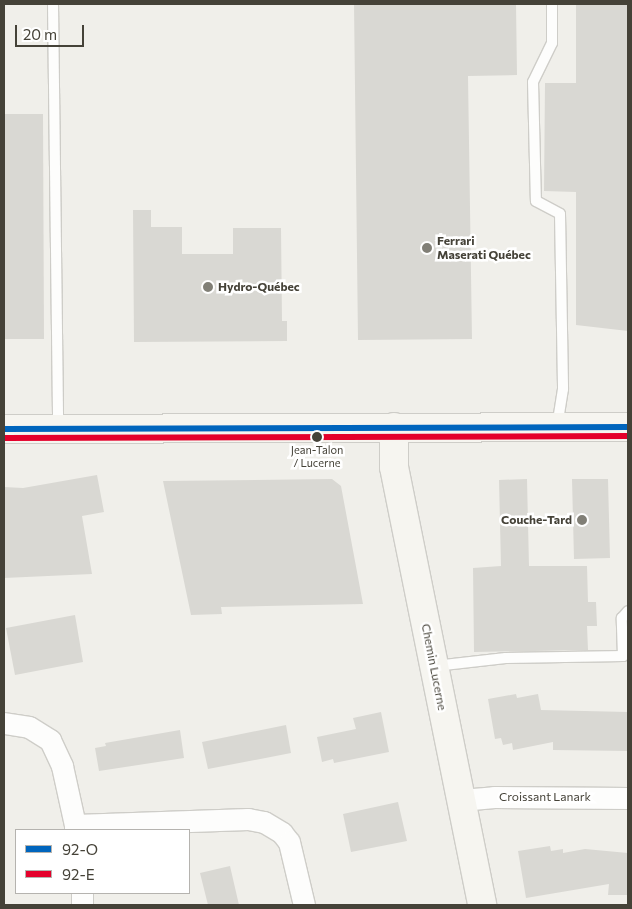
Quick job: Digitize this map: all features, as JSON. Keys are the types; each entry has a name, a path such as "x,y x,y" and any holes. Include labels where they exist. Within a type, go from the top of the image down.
{"main road":[{"name":"Chemin Lucerne","path":"394,427 394,467 482,905"},
{"path":"4,429 628,427"}],"street":[{"path":"4,723 29,727 50,740 62,766 75,828 248,819 271,825 289,842 304,905"},
{"name":"Croissant Lanark","path":"461,800 494,797 628,798"}],"lane":[{"path":"53,4 58,429"},
{"path":"552,4 552,43 533,82 536,201 560,214 563,389 556,427"},
{"path":"434,666 506,658 623,656 622,618 628,611"}],"building":[{"path":"354,4 516,4 517,75 468,76 472,339 358,340"},
{"path":"576,4 628,4 628,331 576,325 576,192 544,191 545,83 576,83"},
{"path":"4,114 43,114 44,339 4,339"},
{"name":"Hydro-Québec","path":"133,210 151,210 151,227 182,227 182,254 233,254 233,228 281,228 282,321 287,321 287,341 134,342"},
{"path":"97,475 104,512 82,516 92,574 4,578 4,487 23,488"},
{"path":"332,479 341,486 363,604 221,607 222,614 191,615 163,481"},
{"path":"527,479 529,566 587,566 588,602 596,602 597,626 587,626 588,650 474,652 473,568 501,566 499,480"},
{"path":"572,479 608,479 610,558 574,559"},
{"path":"75,615 83,662 15,675 6,628"},
{"path":"516,694 517,698 538,694 541,710 628,712 628,751 553,750 553,742 513,750 512,743 503,745 501,738 495,739 488,699"},
{"path":"381,712 389,752 334,763 333,759 322,762 317,737 356,729 353,718"},
{"path":"286,725 291,753 208,769 202,742"},
{"path":"180,730 184,758 99,771 95,748 106,746 105,743"},
{"path":"398,802 407,841 351,852 343,814"},
{"path":"550,846 551,851 563,849 563,853 585,849 628,853 628,895 608,895 609,884 526,898 518,851"},
{"path":"230,866 239,905 208,905 200,873"}],"transit line":[{"name":"92-O","path":"4,429 628,427"},
{"name":"92-E","path":"4,438 628,436"}],"place":[{"name":"Ferrari Maserati Québec","path":"427,248"},
{"name":"Hydro-Québec","path":"208,287"},
{"name":"Jean-Talon / Lucerne","path":"317,437"},
{"name":"Couche-Tard","path":"582,520"}]}
